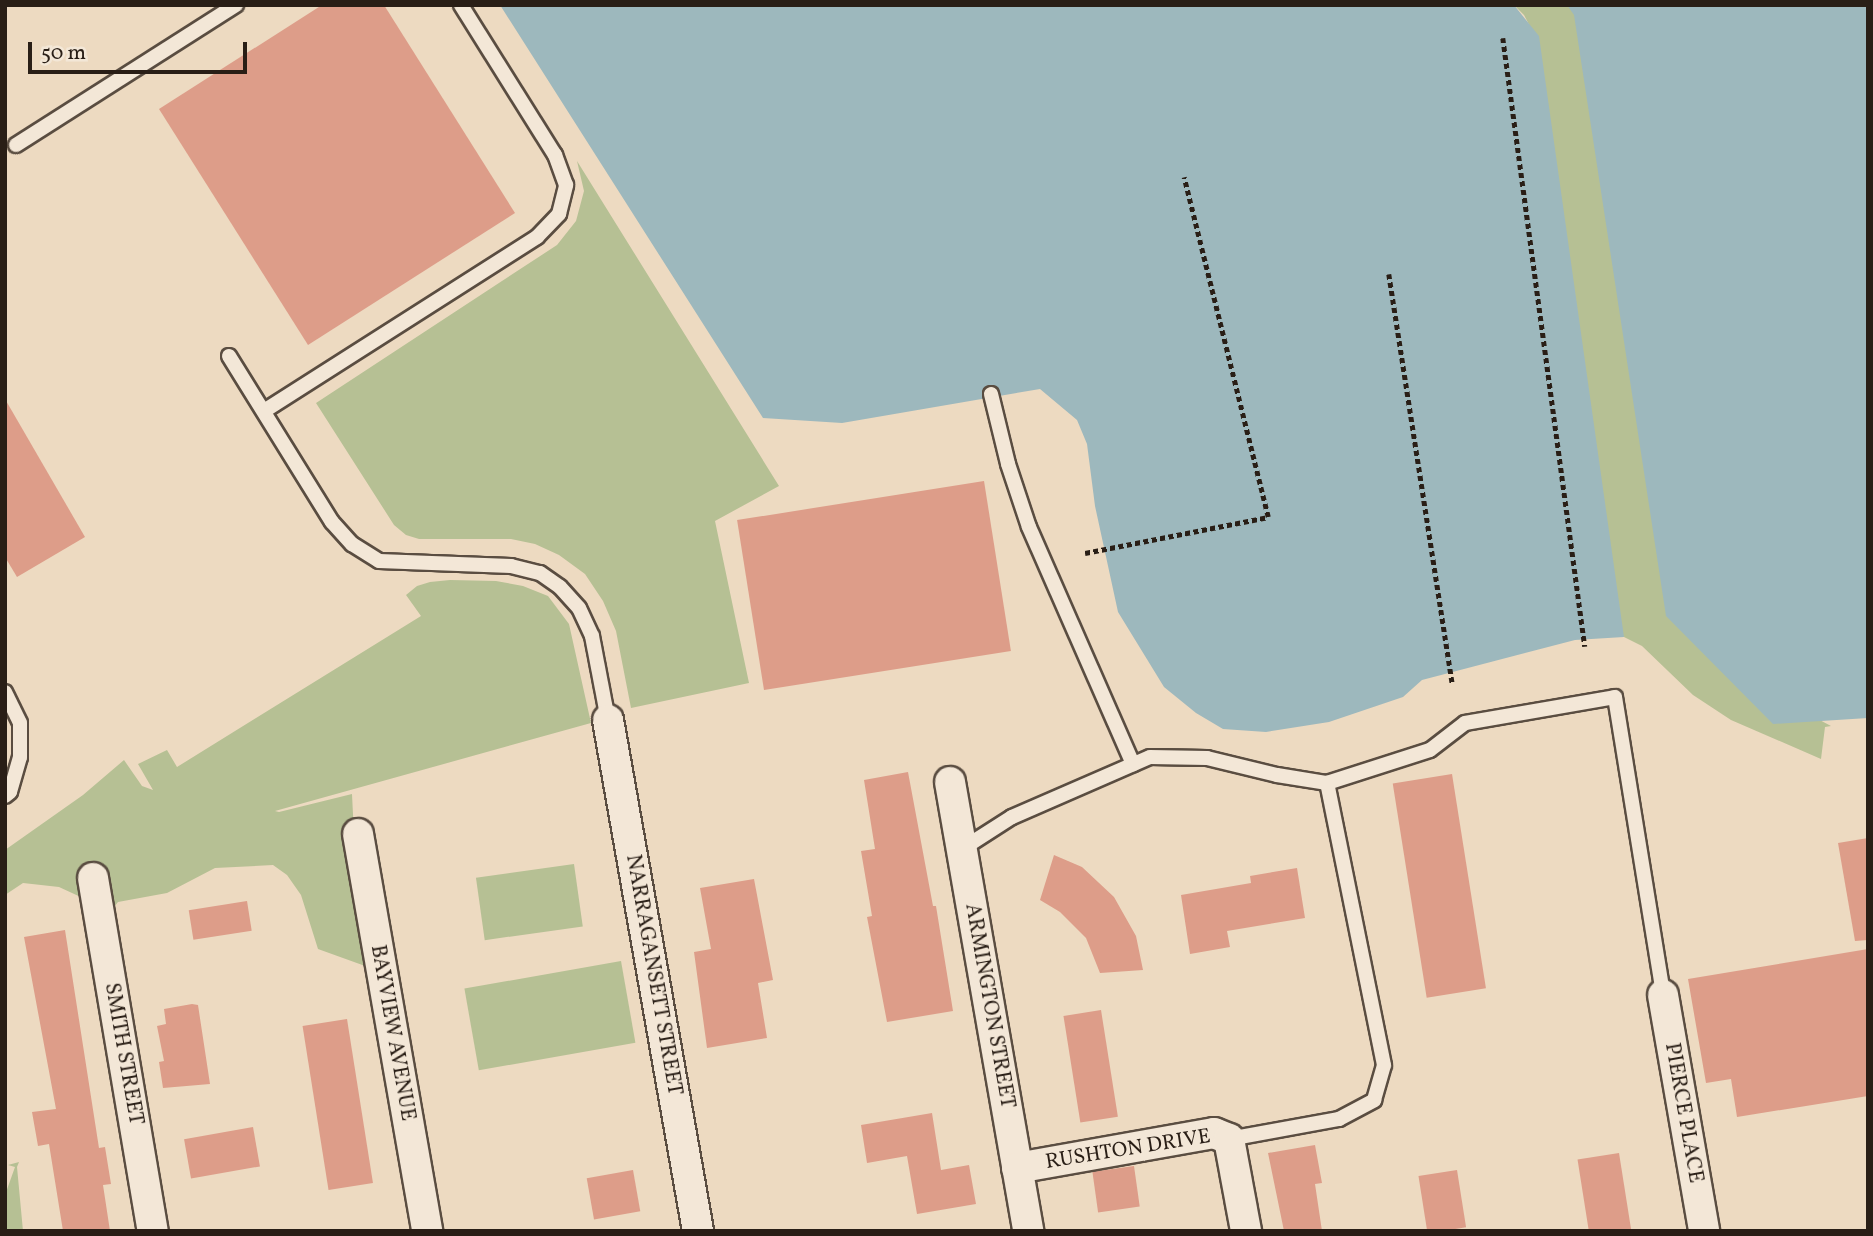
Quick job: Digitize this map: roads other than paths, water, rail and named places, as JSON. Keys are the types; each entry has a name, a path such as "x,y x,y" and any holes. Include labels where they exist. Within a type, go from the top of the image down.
{"street":[{"name":"NARRAGANSETT STREET","path":"608,720 698,1231"},
{"name":"ARMINGTON STREET","path":"950,782 1028,1231"},
{"name":"BAYVIEW AVENUE","path":"358,834 427,1231"},
{"name":"SMITH STREET","path":"93,878 153,1231"},
{"name":"PIERCE PLACE","path":"1663,995 1704,1231"},
{"name":"RUSHTON DRIVE","path":"1017,1168 1214,1133 1229,1139 1246,1231"}],"lane":[{"path":"16,145 236,5"},
{"path":"264,411 537,237 559,214 566,185 555,155 461,5"},
{"path":"229,356 332,522 352,544 379,561 511,566 540,573 560,587 579,608 592,636 608,720"},
{"path":"991,394 1009,464 1030,527 1133,764"},
{"path":"5,692 20,723 20,757 10,792 5,796"},
{"path":"962,849 1012,817 1150,757 1207,758 1277,775 1326,783 1430,750 1465,723 1615,697 1663,995"},
{"path":"1229,1139 1339,1119 1374,1100 1384,1065 1326,783"}],"water":[{"path":"500,5 1514,5 1539,36 1624,637 1575,640 1422,680 1403,697 1329,722 1266,732 1223,729 1196,713 1164,687 1118,612 1095,506 1087,444 1077,420 1040,389 842,423 763,418"},
{"path":"1567,5 1868,5 1868,718 1773,724 1666,616 1574,15"}]}
